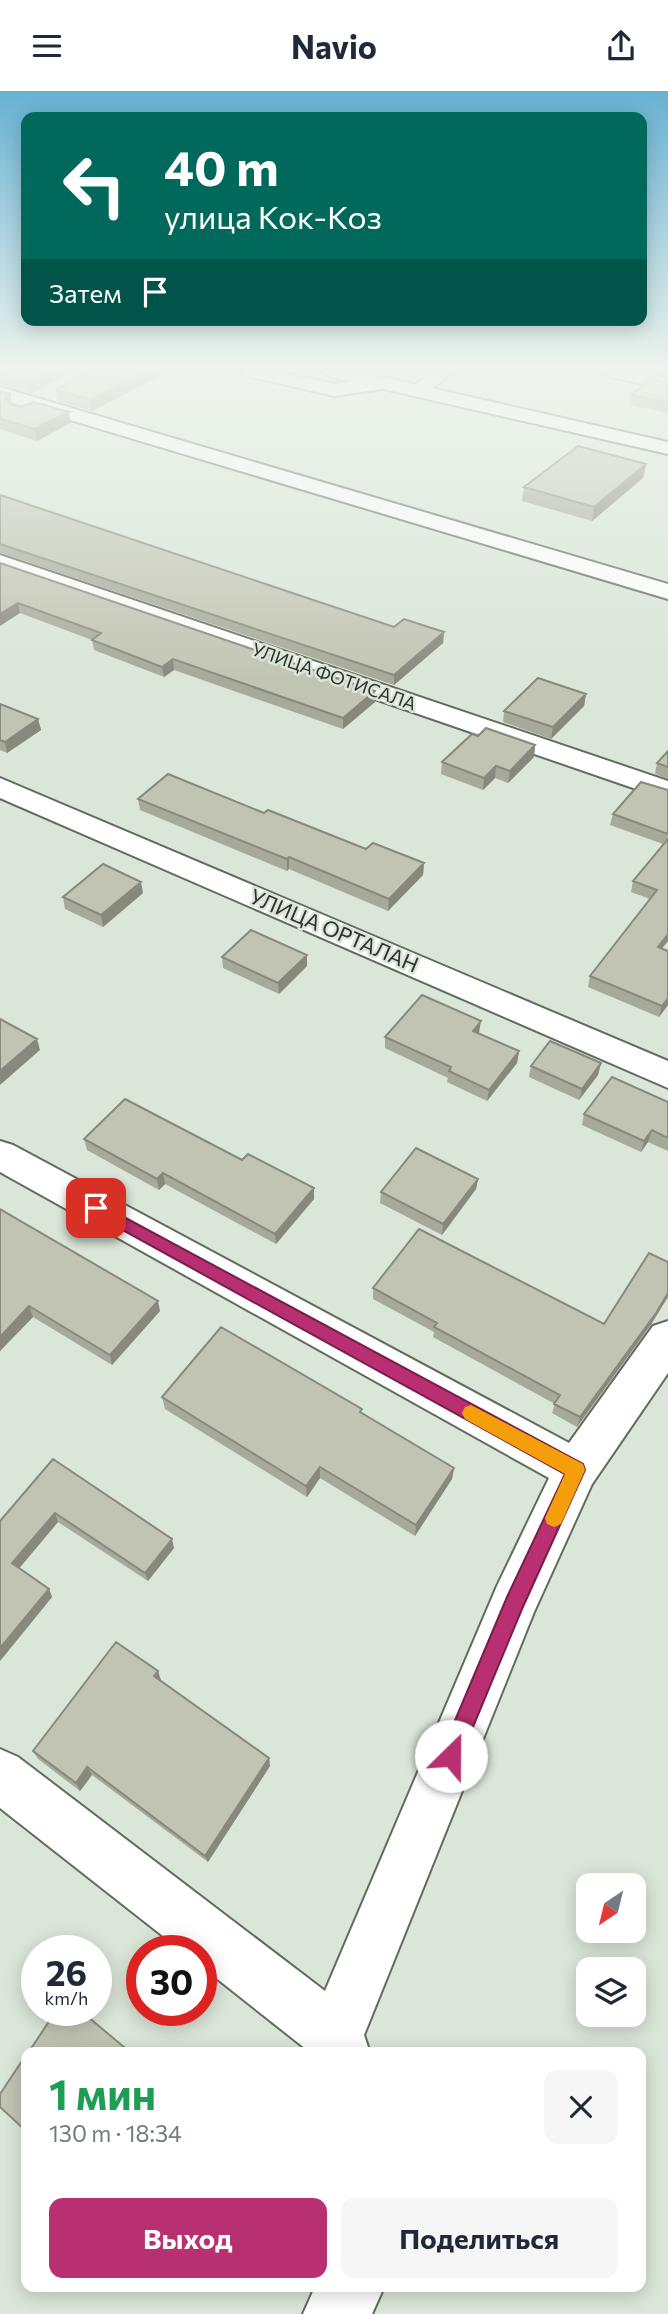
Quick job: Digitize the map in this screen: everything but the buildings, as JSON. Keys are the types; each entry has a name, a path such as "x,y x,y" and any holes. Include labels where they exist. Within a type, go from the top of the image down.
{"street":[{"path":"275,475 668,592"},
{"name":"УЛИЦА ФОТИСАЛА","path":"0,562 668,791"},
{"name":"УЛИЦА ОРТАЛАН","path":"0,787 668,1075"},
{"path":"0,1155 576,1470"},
{"path":"0,1775 338,2044 514,1604 576,1470 668,1339"},
{"path":"334,2314 349,2292"}],"slow traffic":[{"path":"471,1413 576,1470 554,1518"}],"route":[{"path":"96,1208 576,1470 514,1604 451,1756"}]}
